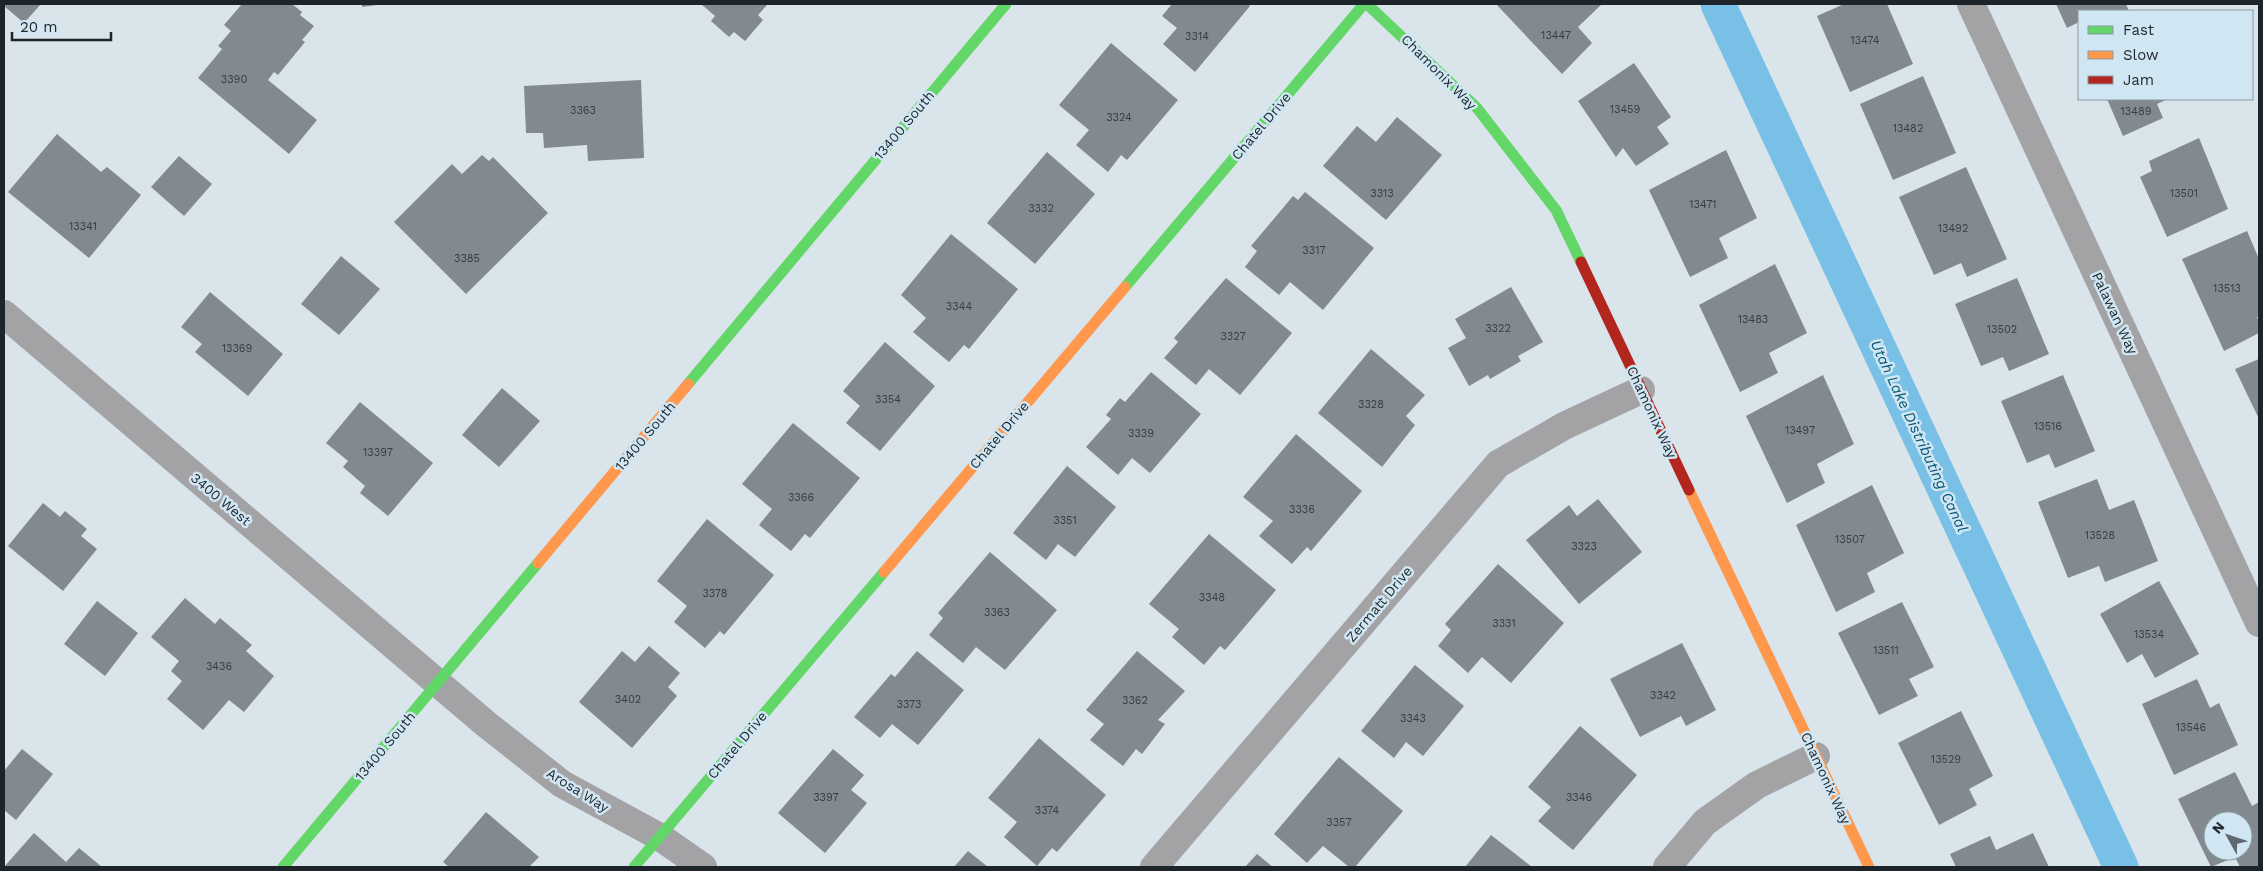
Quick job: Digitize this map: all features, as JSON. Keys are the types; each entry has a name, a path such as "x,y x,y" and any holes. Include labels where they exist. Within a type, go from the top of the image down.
{"street":[{"name":"13400 South","path":"283,867 1006,4"},
{"name":"Chamonix Way","path":"1366,4 1476,108 1556,210 1869,867"},
{"name":"Chatel Drive","path":"634,867 1366,4"},
{"name":"Palawan Way","path":"1971,4 2259,623"},
{"name":"3400 West","path":"4,314 437,683"},
{"name":"Zermatt Drive","path":"1154,867 1498,464 1564,426 1641,390"},
{"name":"Arosa Way","path":"437,683 562,784 660,837 703,867"},
{"path":"1667,867 1706,822 1757,785 1816,756"}],"building":[{"path":"4,4 41,4 24,23"},
{"path":"242,4 292,4 302,12 300,15 314,26 302,40 305,42 278,75 274,72 268,80 317,120 289,154 198,78 222,49 218,46 231,31 224,25"},
{"path":"362,4 377,4 377,5 362,7"},
{"path":"701,4 768,4 758,15 763,20 745,41 734,32 729,37 711,21 715,16"},
{"path":"1172,4 1248,4 1250,6 1195,72 1163,44 1177,28 1162,16"},
{"path":"1496,4 1602,4 1578,27 1592,43 1562,74"},
{"path":"1844,4 1887,4 1913,64 1850,92 1817,16"},
{"path":"2056,4 2126,4 2129,10 2078,10 2078,22 2067,28"},
{"path":"1111,43 1178,100 1127,160 1121,155 1108,172 1076,145 1089,130 1059,105"},
{"path":"1634,63 1671,117 1657,127 1669,144 1636,166 1623,148 1616,157 1578,101"},
{"path":"1923,76 1956,153 1893,180 1860,104"},
{"path":"641,80 644,158 588,161 587,145 544,148 543,133 526,133 524,86"},
{"path":"2107,100 2166,100 2157,104 2163,118 2123,136"},
{"path":"1397,117 1442,155 1386,220 1323,166 1357,126 1376,142"},
{"path":"57,134 101,172 107,167 141,195 89,258 8,192"},
{"path":"2199,138 2228,209 2167,237 2140,177 2152,171 2149,161"},
{"path":"1726,150 1757,218 1719,238 1728,258 1690,277 1649,190"},
{"path":"1047,152 1095,194 1035,264 987,223"},
{"path":"482,155 489,161 493,157 548,213 466,294 394,222 452,164 462,174"},
{"path":"179,156 212,184 184,216 151,187"},
{"path":"1966,167 2007,259 1967,277 1961,263 1934,275 1899,197"},
{"path":"1305,192 1374,248 1323,310 1290,282 1279,295 1245,267 1257,251 1251,246 1293,196 1298,200"},
{"path":"2247,231 2259,259 2259,316 2257,317 2259,333 2224,351 2182,259"},
{"path":"951,234 1018,289 969,349 964,345 949,362 913,332 926,318 901,295"},
{"path":"341,256 380,289 339,335 301,304"},
{"path":"1775,264 1807,333 1769,353 1778,373 1740,392 1699,305"},
{"path":"1226,278 1292,333 1240,395 1209,369 1196,385 1164,358 1178,342 1174,338"},
{"path":"2017,278 2049,354 2009,371 2003,357 1981,366 1955,304"},
{"path":"1511,287 1543,342 1518,356 1521,361 1490,379 1488,375 1469,386 1448,348 1466,338 1455,319"},
{"path":"210,292 283,354 248,396 195,352 202,344 181,327"},
{"path":"885,342 935,386 880,451 846,423 860,406 843,391"},
{"path":"1371,349 1425,395 1406,416 1415,425 1382,467 1318,413"},
{"path":"2259,359 2259,419 2235,369"},
{"path":"1151,372 1201,414 1150,473 1132,458 1118,475 1086,447 1111,419 1106,415 1120,398 1125,402"},
{"path":"1823,375 1854,444 1817,464 1825,483 1787,503 1746,416"},
{"path":"2063,375 2095,451 2055,468 2049,454 2027,463 2001,401"},
{"path":"502,388 540,421 499,467 462,435"},
{"path":"360,402 433,463 388,516 360,493 365,486 343,467 348,461 326,443"},
{"path":"793,423 860,478 810,538 805,534 791,551 759,525 772,509 742,484"},
{"path":"1296,434 1362,491 1311,551 1307,547 1292,564 1259,536 1273,521 1243,497"},
{"path":"1067,466 1116,507 1075,557 1058,544 1046,560 1013,533"},
{"path":"2097,479 2109,510 2134,500 2158,561 2105,582 2099,566 2068,578 2038,502"},
{"path":"1872,485 1904,553 1867,573 1875,592 1836,612 1796,525"},
{"path":"1598,499 1642,552 1579,604 1526,540 1569,505 1577,516"},
{"path":"43,503 60,517 65,511 87,529 81,536 97,549 63,591 8,546"},
{"path":"707,519 774,575 724,635 720,631 705,648 674,622 687,606 657,581"},
{"path":"1209,534 1276,590 1225,650 1220,646 1204,665 1172,637 1179,629 1149,604"},
{"path":"990,552 1057,610 1005,670 976,647 963,663 929,635 943,618 938,613"},
{"path":"1498,564 1564,623 1511,683 1482,657 1468,673 1438,646 1451,630 1445,624"},
{"path":"2159,581 2199,654 2155,678 2142,654 2127,663 2100,614"},
{"path":"185,598 215,624 220,618 252,645 246,651 274,676 244,712 229,700 203,730 167,699 182,681 171,671 179,661 151,637"},
{"path":"97,601 138,633 105,676 64,644"},
{"path":"1902,602 1934,667 1909,679 1918,696 1879,715 1838,633"},
{"path":"1682,643 1716,710 1686,726 1681,716 1640,737 1610,679"},
{"path":"649,646 680,673 668,687 677,696 632,748 579,702 622,651 635,662"},
{"path":"917,651 964,690 918,745 892,724 880,738 854,717 891,674 895,677"},
{"path":"1137,651 1185,691 1158,720 1165,724 1142,754 1136,749 1123,766 1090,740 1104,724 1086,710"},
{"path":"1415,665 1464,706 1423,756 1406,742 1394,758 1361,731"},
{"path":"2197,679 2210,708 2219,703 2238,745 2174,775 2142,704"},
{"path":"1961,711 1993,776 1969,789 1977,805 1939,825 1898,743"},
{"path":"1580,726 1637,775 1573,850 1538,821 1551,807 1528,787"},
{"path":"1039,738 1106,795 1057,852 1052,848 1037,866 1004,837 1017,822 988,798"},
{"path":"22,749 53,774 16,820 4,810 4,771"},
{"path":"833,749 864,775 851,790 867,803 825,853 778,813"},
{"path":"1339,757 1403,811 1355,867 1349,867 1323,846 1307,863 1274,834"},
{"path":"2235,772 2252,806 2259,802 2259,867 2240,867 2237,861 2253,861 2253,811 2203,811 2203,851 2178,799"},
{"path":"486,812 539,857 529,867 449,867 443,862"},
{"path":"34,833 66,862 79,848 102,867 4,867"},
{"path":"2033,833 2049,867 1956,867 1950,854 1990,836 1996,850"},
{"path":"1491,835 1532,867 1465,867"},
{"path":"968,851 988,867 954,867"},
{"path":"1257,854 1273,867 1245,867"},
{"path":"2208,861 2225,861 2211,867"}],"waterway":[{"name":"Utah Lake Distributing Canal","path":"1718,4 2121,867"}],"traffic: fast":[{"path":"688,384 1006,4"},
{"path":"1125,287 1364,4"},
{"path":"1367,4 1477,108 1556,210 1581,262"},
{"path":"283,867 538,563"},
{"path":"634,867 884,572"}],"traffic: slow":[{"path":"884,572 1125,287"},
{"path":"538,563 688,384"},
{"path":"1689,490 1869,867"}],"traffic: jam":[{"path":"1581,262 1689,490"}]}
